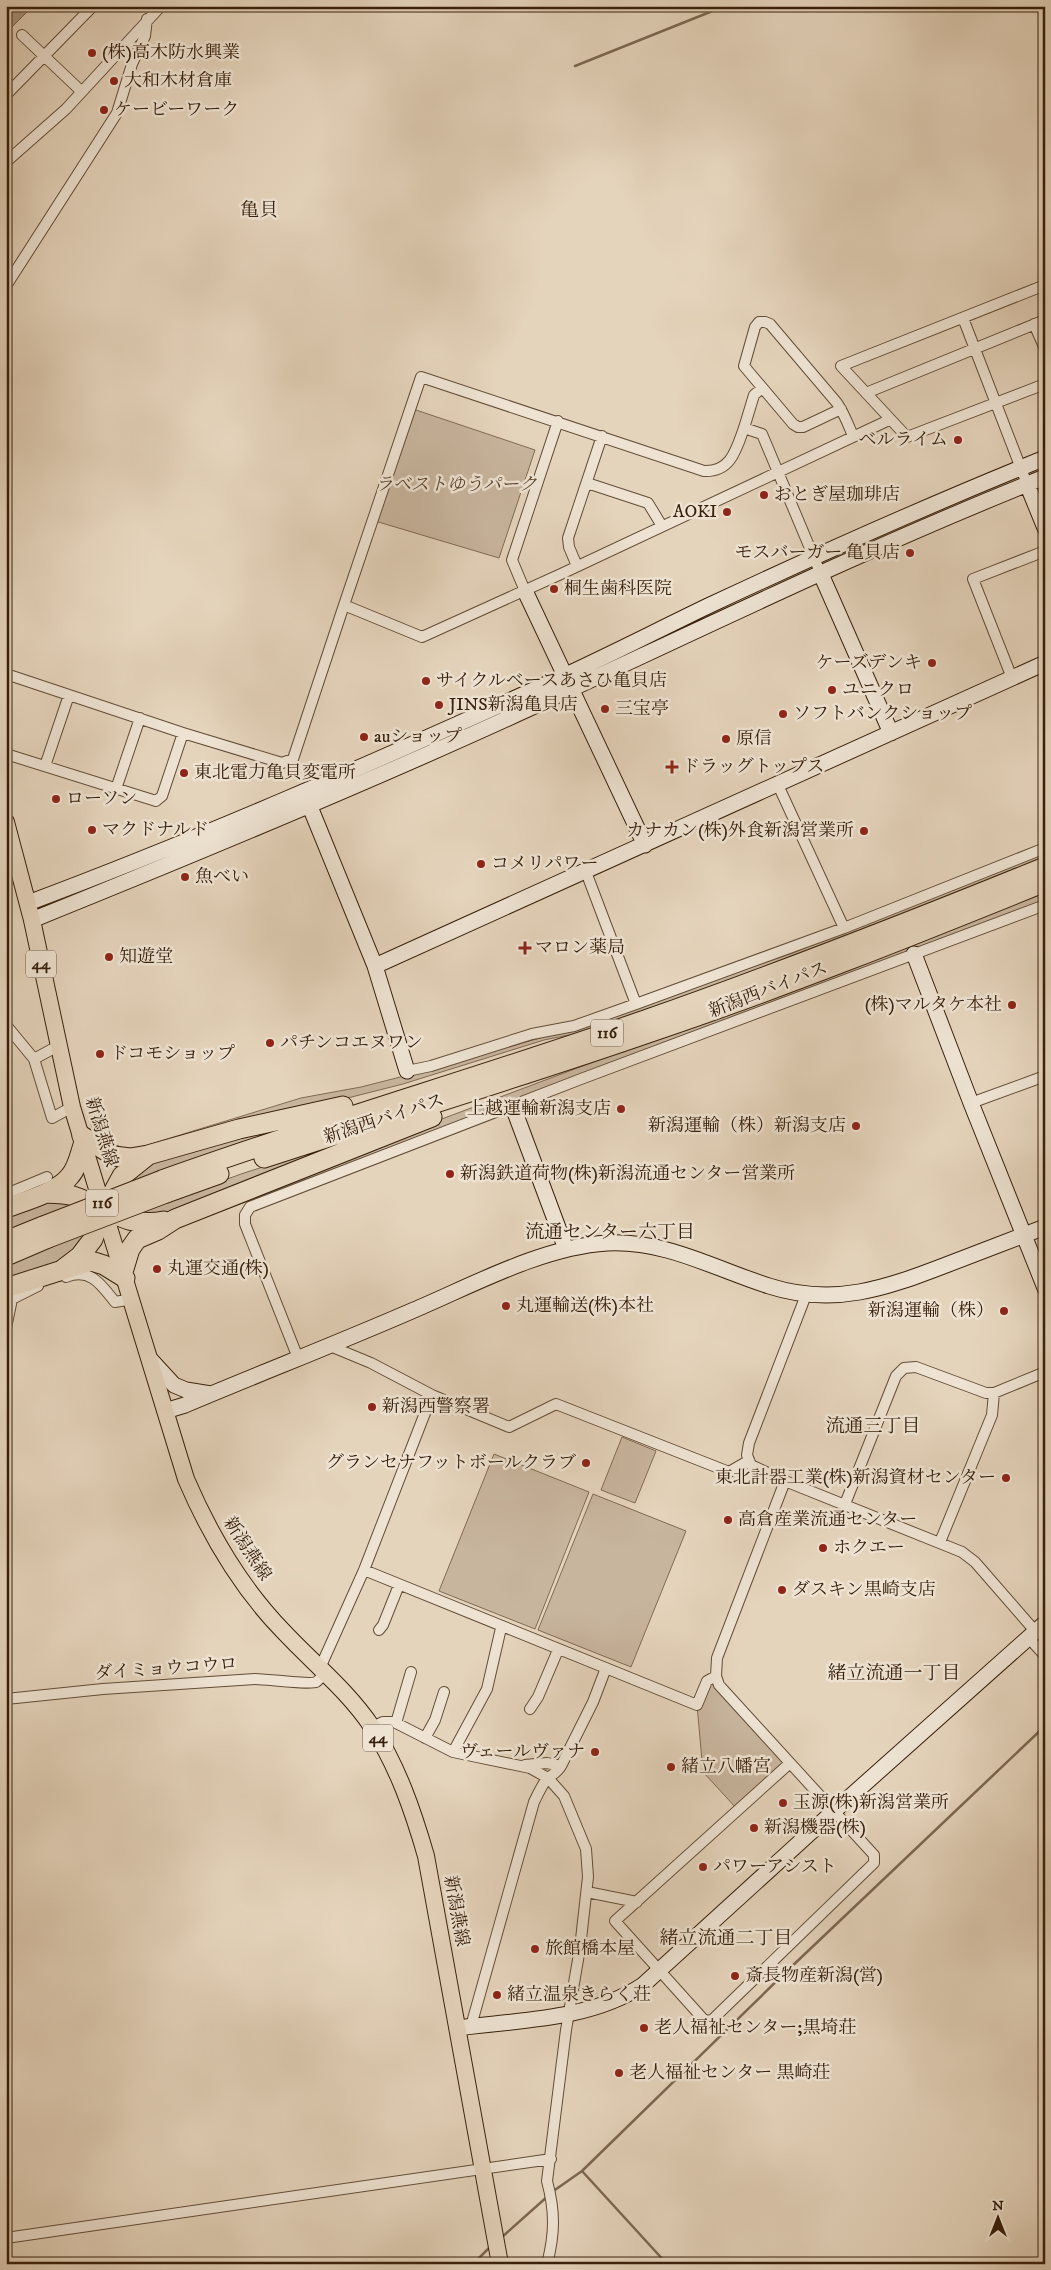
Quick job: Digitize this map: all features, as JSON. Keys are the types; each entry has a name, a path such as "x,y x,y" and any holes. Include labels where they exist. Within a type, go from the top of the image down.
{"highway":[{"name":"新潟西バイパス","path":"573,1052 910,922 1045,867"},
{"name":"新潟西バイパス","path":"6,1242 45,1232 164,1186 294,1148 573,1052 733,1003 916,934 1045,882"},
{"path":"6,1208 46,1185 71,1176 83,1139 114,1156 130,1158 148,1155 239,1130 573,1052"},
{"path":"46,1185 103,1211 138,1223 156,1223 174,1219 243,1193 344,1150 453,1109 573,1052"},
{"path":"64,1269 89,1245 96,1234 103,1211 122,1176 148,1155"},
{"path":"6,1288 87,1262 96,1262 124,1275 135,1241 174,1219"},
{"name":"新潟西バイパス","path":"6,1256 45,1232"}],"main road":[{"name":"新潟燕線","path":"6,822 10,845 32,920 72,1107 186,1479 207,1524 225,1556 256,1600 283,1632 323,1671 372,1727 389,1755 408,1800 426,1856 464,2027 482,2169 499,2260"}],"street":[{"path":"6,95 93,6"},
{"path":"6,162 66,109 81,91 91,84 147,19 161,6"},
{"path":"6,286 117,113 132,64 145,36 147,19"},
{"path":"22,35 81,91"},
{"path":"1045,285 841,366 889,420 907,437 1045,384"},
{"path":"963,318 994,403 1045,528"},
{"path":"866,392 973,347 1045,320"},
{"path":"841,409 798,427 744,366 755,327 759,322 770,324 841,409 853,436"},
{"path":"1034,324 1045,349"},
{"path":"6,674 183,733 282,762 293,759 421,377 704,471 712,472 728,464 734,457 754,395 762,388"},
{"path":"344,605 422,636 524,591 889,420"},
{"path":"558,421 512,560 524,591 569,681 645,845"},
{"path":"744,428 762,434 776,472 891,733"},
{"path":"577,566 568,543 602,436"},
{"path":"569,681 814,558 961,492 1045,458"},
{"path":"32,920 569,681 1045,476"},
{"path":"586,483 648,503 662,526"},
{"path":"1012,678 973,579 1045,551"},
{"path":"375,966 1045,663"},
{"path":"45,766 68,695"},
{"path":"116,789 140,718"},
{"path":"6,754 151,801 160,799 183,733"},
{"path":"778,784 844,928"},
{"path":"28,903 306,798"},
{"path":"306,798 375,966 407,1071 431,1066 532,1034 574,1026 844,928 1045,848"},
{"path":"586,872 636,1004"},
{"path":"298,1358 245,1224 244,1220 247,1210 581,1079 1045,905"},
{"path":"914,954 1045,1288"},
{"path":"6,1025 34,1059 52,1118 72,1107"},
{"path":"34,1059 58,1046"},
{"path":"971,1103 1045,1076"},
{"path":"513,1107 566,1249"},
{"path":"6,1194 46,1185"},
{"path":"165,1411 330,1346 510,1269 566,1249 608,1243 666,1249 770,1286 806,1294 840,1296 877,1290 1045,1227"},
{"path":"6,1328 12,1299 30,1289 72,1275 87,1276 101,1283 115,1302 132,1299"},
{"path":"806,1294 749,1444 748,1461 756,1469 962,1552 975,1562 1036,1630 1045,1656"},
{"path":"330,1346 371,1363 432,1396 509,1427 556,1404 729,1472 748,1461"},
{"path":"151,1360 174,1385 211,1394"},
{"path":"845,1504 900,1371 904,1368 916,1367 979,1392 994,1393 1045,1372"},
{"path":"940,1542 992,1415 994,1393"},
{"path":"323,1671 432,1396"},
{"path":"785,1481 717,1658 716,1676 719,1685 874,1855 874,1863 712,2020 702,2019 615,1921 790,1763"},
{"path":"364,1570 501,1628 697,1705 707,1682 716,1676"},
{"path":"379,1630 383,1625 399,1585"},
{"path":"453,1752 487,1689 501,1628"},
{"path":"606,1668 593,1702 561,1766 557,1773 548,1778 534,1802 464,2027 570,2013 617,2001 643,1985 1036,1630"},
{"path":"530,1709 538,1697 558,1650"},
{"name":"ダイミョウコウロ","path":"6,1699 255,1678 280,1679 308,1684 316,1682 323,1671"},
{"path":"396,1723 411,1672"},
{"path":"425,1738 435,1720 444,1692"},
{"path":"372,1727 383,1722 396,1723 453,1752 481,1760 530,1768 548,1778 564,1796 586,1849 588,1863 587,1892 566,2030 547,2181 553,2202 552,2243 547,2264"},
{"path":"522,1766 547,1763 561,1766"},
{"path":"587,1892 637,1902"},
{"path":"6,2238 551,2159"}],"green space":[{"name":"ラベストゆうパーク","path":"413,409 535,450 499,558 375,521"},
{"path":"1045,853 1045,859 896,918 599,1029 544,1040 403,1084 130,1153 106,1149 94,1132 90,1122 90,1112 97,1113 98,1120 107,1138 117,1145 131,1150 301,1098 361,1087 420,1072 579,1027 793,953"},
{"path":"1045,892 1045,900 158,1235 386,1140"},
{"path":"336,1113 116,1189 136,1166"},
{"path":"394,1125 152,1218 129,1215 241,1174"},
{"path":"48,1198 80,1203 6,1232 6,1212"},
{"path":"92,1230 73,1257 6,1283 6,1265"},
{"path":"622,1437 656,1451 635,1503 601,1490"},
{"path":"494,1454 589,1492 535,1629 439,1591"},
{"path":"593,1494 686,1531 631,1667 538,1630"},
{"path":"716,1676 789,1764 738,1810 703,1772 697,1705"}],"shaded area":[{"path":"6,6 33,6 6,33"}],"waterway":[{"path":"575,66 725,6"},
{"path":"552,2192 582,2171 788,1970 1045,1726"},
{"path":"582,2171 667,2264"},
{"path":"502,2237 548,2196"},
{"path":"473,2264 490,2247"}],"place":[{"name":"(株)高木防水興業","path":"92,53"},
{"name":"大和木材倉庫","path":"114,81"},
{"name":"ケービーワーク","path":"104,110"},
{"name":"ベルライム","path":"958,440"},
{"name":"おとぎ屋珈琲店","path":"764,495"},
{"name":"AOKI","path":"727,512"},
{"name":"モスバーガー 亀貝店","path":"910,553"},
{"name":"桐生歯科医院","path":"554,589"},
{"name":"ケーズデンキ","path":"932,663"},
{"name":"サイクルベースあさひ亀貝店","path":"426,681"},
{"name":"ユニクロ","path":"832,690"},
{"name":"JINS新潟亀貝店","path":"439,705"},
{"name":"三宝亭","path":"605,709"},
{"name":"ソフトバンクショップ","path":"783,714"},
{"name":"auショップ","path":"364,737"},
{"name":"原信","path":"726,739"},
{"name":"ドラッグトップス","path":"672,767"},
{"name":"東北電力亀貝変電所","path":"184,773"},
{"name":"ローソン","path":"56,799"},
{"name":"マクドナルド","path":"92,830"},
{"name":"カナカン(株)外食新潟営業所","path":"864,831"},
{"name":"コメリパワー","path":"481,864"},
{"name":"魚べい","path":"185,877"},
{"name":"マロン薬局","path":"525,948"},
{"name":"知遊堂","path":"109,957"},
{"name":"(株)マルタケ本社","path":"1012,1005"},
{"name":"パチンコエヌワン","path":"270,1043"},
{"name":"ドコモショップ","path":"100,1054"},
{"name":"上越運輸新潟支店","path":"621,1109"},
{"name":"新潟運輸（株）新潟支店","path":"856,1126"},
{"name":"新潟鉄道荷物(株)新潟流通センター営業所","path":"450,1174"},
{"name":"丸運交通(株)","path":"157,1269"},
{"name":"丸運輸送(株)本社","path":"506,1306"},
{"name":"新潟運輸（株）","path":"1004,1311"},
{"name":"新潟西警察署","path":"372,1407"},
{"name":"グランセナフットボールクラブ","path":"586,1463"},
{"name":"東北計器工業(株)新潟資材センター","path":"1006,1478"},
{"name":"高倉産業流通センター","path":"728,1520"},
{"name":"ホクエー","path":"823,1548"},
{"name":"ダスキン黒崎支店","path":"782,1590"},
{"name":"ヴェールヴァナ","path":"595,1752"},
{"name":"緒立八幡宮","path":"671,1767"},
{"name":"玉源(株)新潟営業所","path":"783,1803"},
{"name":"新潟機器(株)","path":"754,1828"},
{"name":"パワーアシスト","path":"703,1867"},
{"name":"旅館橋本屋","path":"535,1949"},
{"name":"斎長物産新潟(営)","path":"735,1976"},
{"name":"緒立温泉きらく荘","path":"497,1995"},
{"name":"老人福祉センター;黒埼荘","path":"644,2028"},
{"name":"老人福祉センター 黒崎荘","path":"619,2073"}],"district":[{"name":"亀貝","path":"259,210"},
{"name":"流通センター六丁目","path":"610,1232"},
{"name":"流通三丁目","path":"873,1426"},
{"name":"緒立流通一丁目","path":"894,1673"},
{"name":"緒立流通二丁目","path":"726,1938"}]}
